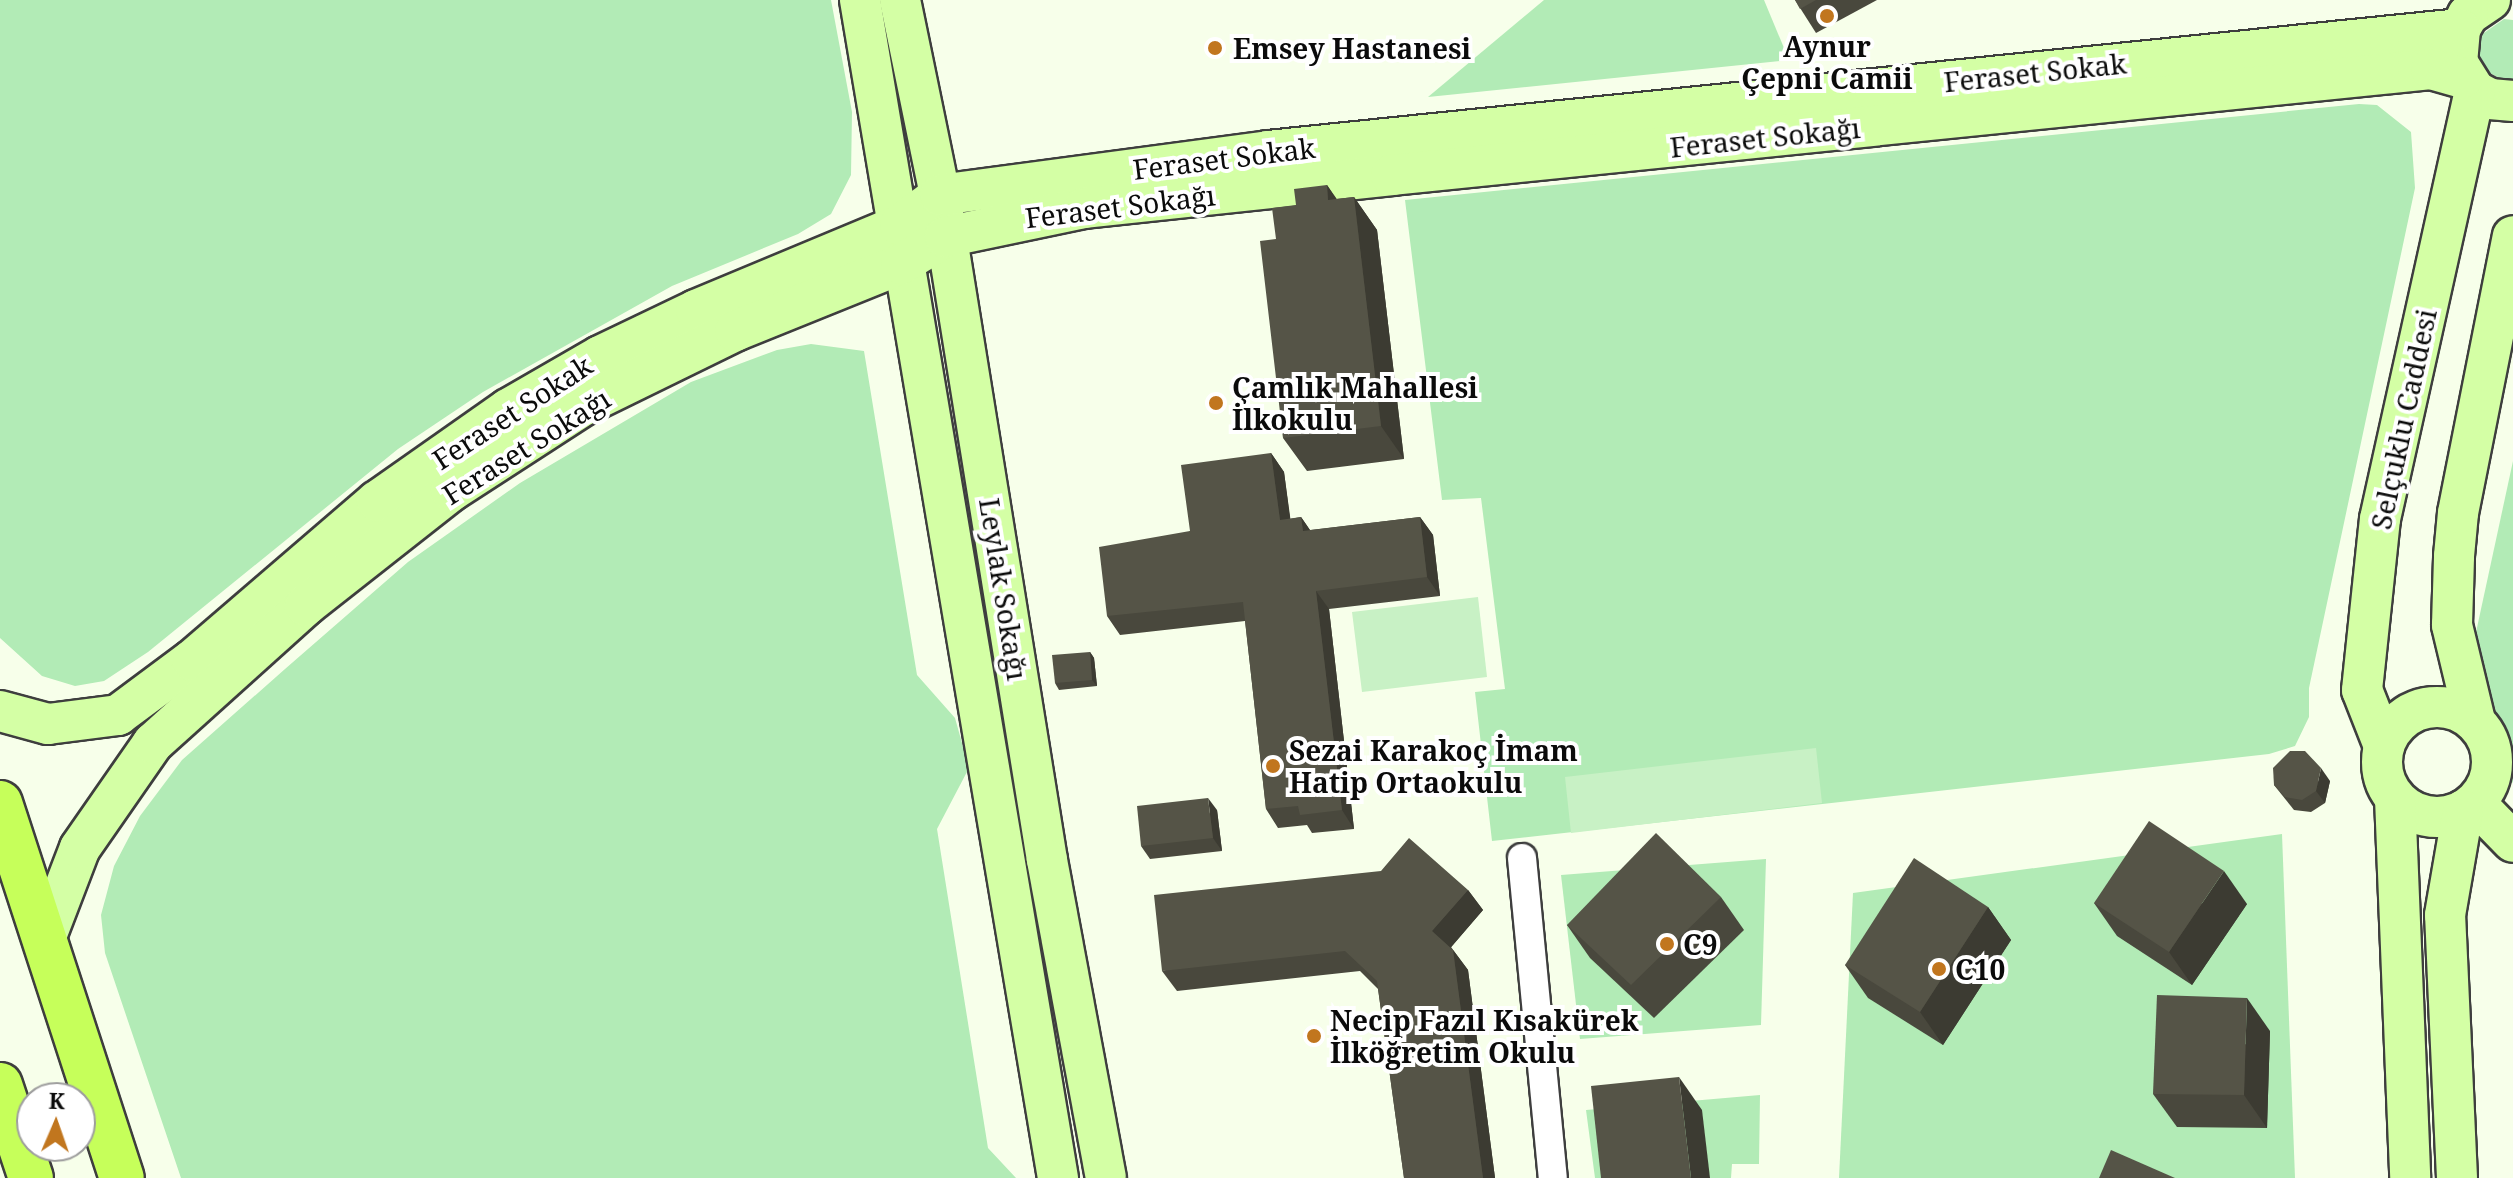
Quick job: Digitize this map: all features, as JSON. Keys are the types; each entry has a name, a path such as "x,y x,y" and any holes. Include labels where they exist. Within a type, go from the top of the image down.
{"main road":[{"path":"0,803 122,1178"},
{"path":"0,1085 31,1178"}],"street":[{"name":"Leylak Sokağı","path":"860,0 900,225 901,264 994,784 1058,1178"},
{"name":"Leylak Sokağı","path":"900,0 940,195 1047,860 1106,1178"},
{"name":"Feraset Sokak","path":"0,711 48,724 118,715 192,660 377,501 508,409 600,356 696,310 900,225 940,195 1268,151 2463,13"},
{"name":"Selçuklu Caddesi","path":"2384,746 2362,690 2380,519 2469,84 2456,53 2463,13"},
{"name":"Feraset Sokağı","path":"45,939 80,848 153,743 305,606 402,529 451,491 584,405 735,331 901,264 945,237 1084,208 2431,69 2469,84 2490,99 2513,101"},
{"path":"2457,1178 2445,915 2469,807 2490,782 2493,747 2452,625 2454,556 2458,513 2513,236"},
{"path":"2410,1178 2395,798 2383,773 2384,746 2405,717 2421,709 2457,710 2493,747"},
{"path":"2395,798 2423,816 2469,807 2513,842"},
{"path":"1522,858 1553,1178"}],"green space":[{"path":"0,0 831,0 852,112 851,175 831,214 798,234 672,286 483,392 398,449 148,652 104,681 75,686 42,676 0,638"},
{"path":"1544,0 1764,0 1789,60 1428,97"},
{"path":"2504,19 2513,20 2513,79 2503,80 2486,71 2477,54 2481,35"},
{"path":"2359,104 2377,105 2411,132 2415,188 2309,688 2309,717 2295,746 2269,754 1492,841 1475,692 1505,689 1481,498 1442,500 1405,200"},
{"path":"811,344 864,351 917,675 955,718 969,768 937,829 988,1148 1016,1178 181,1178 105,953 101,915 114,866 140,816 182,760 408,562 520,483 691,382 777,350"},
{"path":"2513,461 2513,783 2476,734 2467,674"},
{"path":"1478,597 1487,677 1362,692 1352,612"},
{"path":"1816,748 1822,803 1571,833 1565,777"},
{"path":"2282,834 2295,1178 1839,1178 1853,893"},
{"path":"1766,859 1761,1025 1580,1039 1561,875"},
{"path":"1760,1095 1759,1164 1732,1164 1731,1178 1595,1178 1586,1110"}],"building":[{"path":"1795,0 1816,0 1800,9"},
{"path":"1327,185 1328,200 1354,197 1381,426 1283,438 1260,241 1276,239 1272,208 1296,205 1294,189"},
{"path":"1271,453 1280,520 1301,517 1303,531 1420,517 1427,577 1316,591 1342,810 1300,815 1298,806 1266,809 1243,602 1107,616 1099,547 1190,531 1181,465"},
{"path":"1090,652 1092,680 1055,683 1052,655"},
{"path":"2290,751 2305,751 2321,768 2316,791 2302,800 2285,797 2274,785 2273,768"},
{"path":"1208,798 1213,838 1141,846 1137,806"},
{"path":"2149,821 2224,871 2169,952 2094,903"},
{"path":"1656,833 1721,897 1631,985 1567,925"},
{"name":"Necip Fazıl Kısakürek İlköğretim Okulu","path":"1409,838 1468,890 1432,931 1453,950 1483,1178 1404,1178 1377,981 1345,951 1162,971 1154,895 1381,871"},
{"path":"1914,858 1988,907 1920,1012 1845,965"},
{"path":"2157,995 2247,998 2244,1095 2153,1094"},
{"path":"1679,1077 1691,1178 1601,1178 1591,1086"},
{"path":"2111,1150 2175,1178 2099,1178"}],"place":[{"name":"Aynur Çepni Camii","path":"1827,16"},
{"name":"Emsey Hastanesi","path":"1215,48"},
{"name":"Çamlık Mahallesi İlkokulu","path":"1216,403"},
{"name":"Sezai Karakoç İmam Hatip Ortaokulu","path":"1273,766"},
{"name":"C9","path":"1667,944"},
{"name":"C10","path":"1939,969"},
{"name":"Necip Fazıl Kısakürek İlköğretim Okulu","path":"1314,1036"}]}
